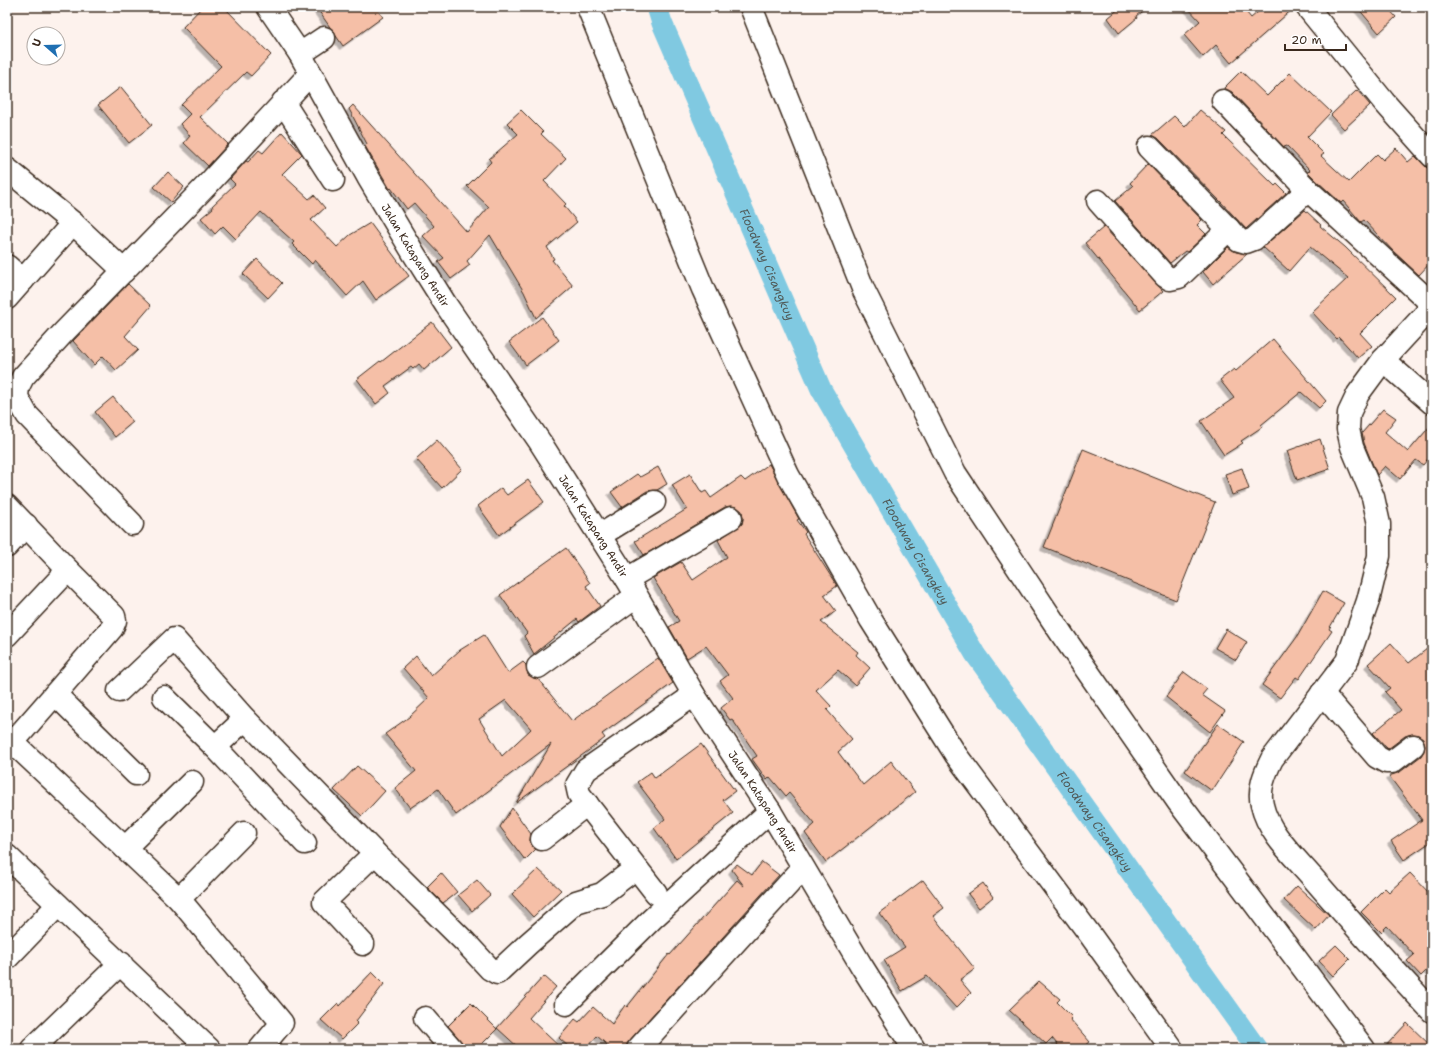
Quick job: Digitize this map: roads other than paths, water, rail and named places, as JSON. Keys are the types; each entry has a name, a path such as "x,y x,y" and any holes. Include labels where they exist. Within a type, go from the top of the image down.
{"street":[{"name":"Jalan Katapang Andir","path":"268,7 300,54 368,177 414,254 446,305 540,442 631,587 694,695 770,811 861,966 914,1049"},
{"path":"588,7 703,289 788,475 871,620 956,755 1091,936 1172,1049"},
{"path":"751,7 864,291 955,473 1062,636 1179,802 1364,1049"},
{"path":"1308,7 1384,102 1432,156"},
{"path":"300,54 324,38"},
{"path":"132,524 27,415 17,397 18,387 23,377 64,332 208,184 310,74"},
{"path":"283,102 334,180"},
{"path":"1223,102 1308,190 1432,305 1383,360 1356,398 1349,413 1348,429 1352,447 1373,496 1379,524 1379,556 1368,602 1347,661 1272,759 1264,775 1262,805 1276,835 1363,936 1432,1011"},
{"path":"1149,147 1239,240 1250,241 1308,190"},
{"path":"7,168 73,223 124,271"},
{"path":"1098,201 1165,276 1170,279 1179,277 1229,229"},
{"path":"7,298 73,223"},
{"path":"7,266 23,280"},
{"path":"1383,360 1432,403"},
{"path":"599,536 654,502"},
{"path":"7,506 114,616 115,622 112,628 55,694 10,739 179,899 282,1023 260,1049"},
{"path":"538,667 631,587 731,518"},
{"path":"7,546 26,525"},
{"path":"7,635 68,570"},
{"path":"119,691 174,639 245,719 465,942 490,970 497,973 576,902 602,894 636,868"},
{"path":"1322,693 1377,757 1386,762 1392,762 1413,746"},
{"path":"55,694 136,774"},
{"path":"656,893 579,794 577,785 586,770 694,695"},
{"path":"164,697 215,747 305,843"},
{"path":"215,747 245,719"},
{"path":"125,848 192,782"},
{"path":"542,839 587,804"},
{"path":"566,1004 652,919 770,811"},
{"path":"179,899 244,833"},
{"path":"363,944 324,902 375,852"},
{"path":"7,856 121,963 209,1049"},
{"path":"638,1049 803,868"},
{"path":"7,958 58,905"},
{"path":"32,1049 121,963"},
{"path":"424,1018 452,1049"}],"waterway":[{"name":"Floodway Cisangkuy","path":"657,7 662,23 821,389 975,654 1257,1049"}]}
